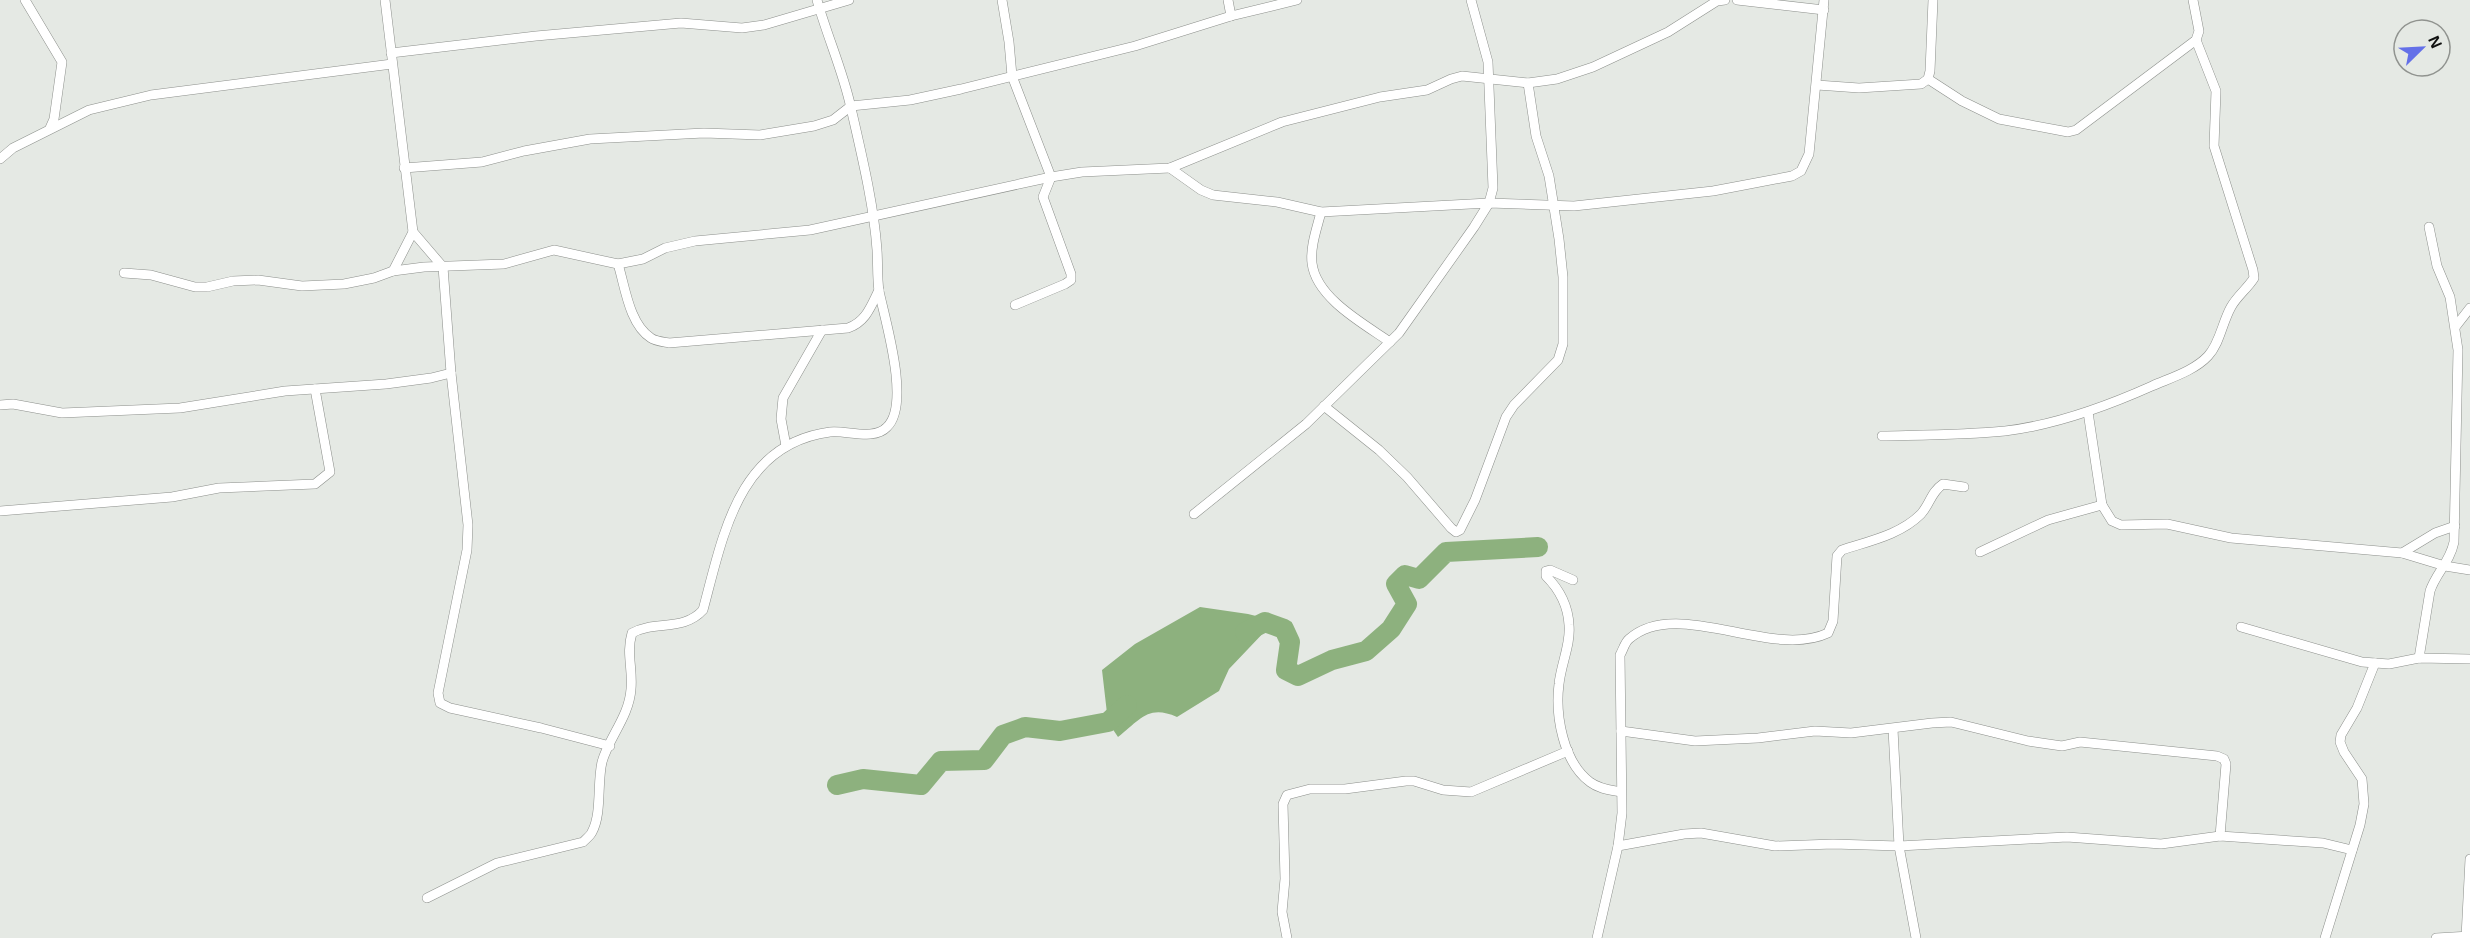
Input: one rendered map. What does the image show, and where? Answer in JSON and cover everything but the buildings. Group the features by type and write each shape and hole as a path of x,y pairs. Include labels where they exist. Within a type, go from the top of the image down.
{"street":[{"path":"25,0 62,62 54,119 50,128"},
{"path":"385,0 413,232 443,267 451,373 468,525 467,550 438,693 440,703 450,708 610,746"},
{"path":"391,53 536,36 681,23 742,28 764,25 818,4 849,0"},
{"path":"1002,0 1012,76 1051,177 1043,197 1071,274 1071,280 1016,305"},
{"path":"1228,0 1231,16"},
{"path":"404,168 482,162 524,151 590,139 704,133 760,135 814,126 833,120 851,106 935,95 1135,46 1231,16 1297,0"},
{"path":"1194,514 1306,424 1399,333 1444,272 1489,203 1493,188 1490,79 1483,40 1471,0"},
{"path":"124,273 151,275 195,287 258,280 302,286 344,284 374,278 393,271 504,264 554,250 618,264 643,259 665,248 694,241 810,230 1051,177 1082,172 1170,168 1282,122 1380,97 1427,90 1462,76 1528,83 1557,79 1593,67 1668,32 1717,1 1725,0"},
{"path":"1170,168 1201,190 1213,195 1277,202 1321,212 1489,203 1574,206 1650,200 1733,188 1792,176 1801,171 1809,154 1824,5 1737,0"},
{"path":"1817,86 1859,88 1921,84 1928,78 1933,0"},
{"path":"1928,78 1962,101 1999,118 2068,132 2076,130 2196,40 2199,31 2193,0"},
{"path":"427,898 497,863 583,842 592,832 596,817 601,770 628,709 631,688 628,646 632,633 643,627 669,627 685,623 695,618 703,610 726,528 742,489 761,466 786,446 811,436 832,431 878,434 887,428 893,418 897,385 895,365 879,290 872,215 851,106 818,4"},
{"path":"1882,436 1965,434 2007,430 2088,412 2172,378 2207,357 2214,349 2231,306 2254,279 2214,147 2216,91 2196,40"},
{"path":"0,159 13,148 89,110 151,95 392,64"},
{"path":"1324,406 1393,463 1451,528 1456,532 1460,530 1475,500 1506,417 1514,405 1558,360 1563,344 1563,277 1549,176 1536,136 1528,83"},
{"path":"1321,212 1312,253 1312,266 1319,282 1343,310 1390,342"},
{"path":"2419,658 2433,580 2451,555 2461,429 2456,327 2450,297 2431,246 2429,227"},
{"path":"393,271 413,232"},
{"path":"618,264 631,310 640,328 651,339 669,343 848,328 859,325 865,318 879,290"},
{"path":"2456,327 2470,308"},
{"path":"786,446 781,419 783,398 822,330"},
{"path":"0,405 14,404 62,413 180,408 252,396 386,384 451,373"},
{"path":"0,511 172,496 219,488 315,484 330,472 315,389"},
{"path":"2088,412 2102,505 2112,521 2121,525 2168,524 2231,538 2402,553 2445,566 2470,570"},
{"path":"1598,938 1618,846 1622,813 1620,655 1628,639 1646,629 1678,623 1795,642 1817,638 1828,633 1833,621 1837,556 1842,550 1895,533 1908,525 1922,513 1935,489 1943,484 1964,487"},
{"path":"1980,552 2048,520 2102,505"},
{"path":"2402,553 2435,533 2455,526"},
{"path":"1573,580 1550,570 1546,571 1546,576 1563,598 1570,633 1558,686 1561,726 1568,751 1590,782 1604,789 1621,792"},
{"path":"2241,627 2362,662 2375,663 2419,658 2470,659"},
{"path":"2325,938 2360,825 2365,789 2362,779 2344,752 2340,742 2341,735 2357,708 2375,663"},
{"path":"1621,731 1695,741 1758,738 1815,731 1851,733 1932,723 1951,723 2062,746 2080,742 2217,756 2224,759 2226,764 2220,836"},
{"path":"1893,729 1899,846 1916,938"},
{"path":"1287,938 1282,912 1285,879 1283,804 1287,795 1311,789 1345,789 1406,781 1414,781 1443,790 1471,792 1568,751"},
{"path":"1618,846 1701,833 1775,846 1844,844 1899,846 2067,837 2161,844 2220,836 2314,842 2352,850"},
{"path":"2436,938 2468,937 2470,859"}],"shaded area":[{"path":"1200,607 1268,619 1268,628 1229,669 1219,691 1177,717 1167,713 1151,713 1118,737 1108,722 1102,670 1135,644"}],"waterway":[{"path":"1245,632 1265,622 1284,629 1290,642 1286,670 1298,676 1332,660 1366,651 1391,629 1407,604 1396,584 1405,575 1419,579 1446,552 1538,547"},
{"path":"837,785 863,779 921,785 941,761 984,760 1003,735 1025,727 1060,731 1108,722 1127,705"}]}
